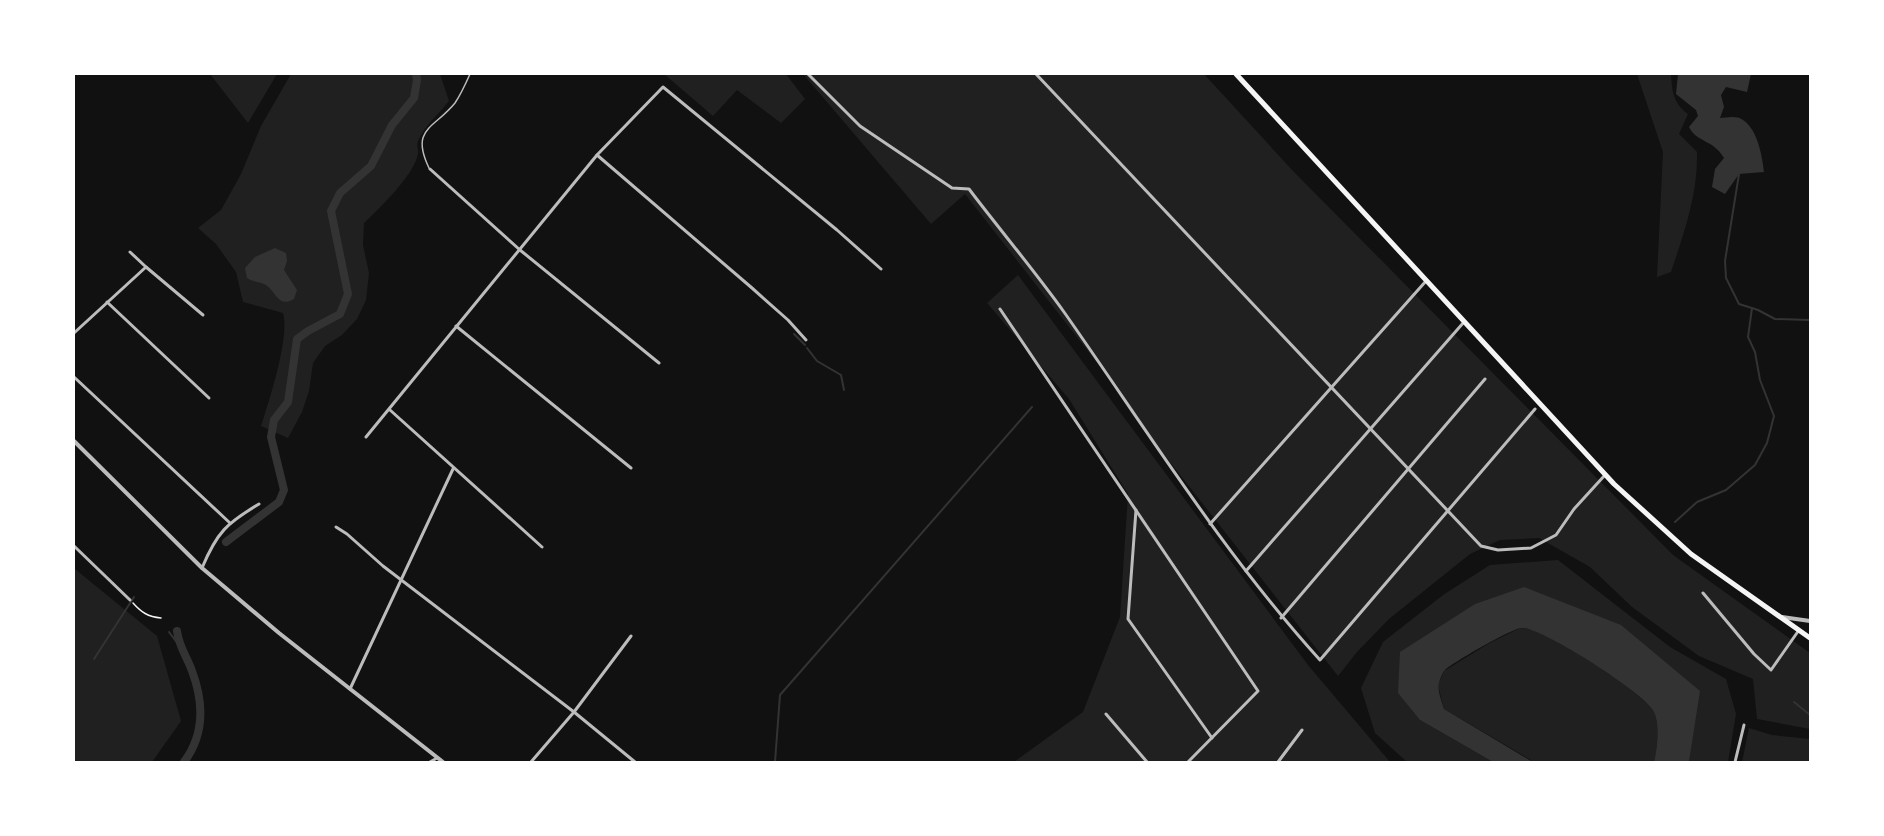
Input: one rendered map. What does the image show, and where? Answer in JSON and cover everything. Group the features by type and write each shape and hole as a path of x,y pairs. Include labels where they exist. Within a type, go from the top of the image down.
{"highway":[{"path":"1236,74 1605,474 1691,554 1810,638"}],"street":[{"path":"808,74 860,126 952,188 969,189 1063,310 1209,524 1281,618 1320,660 1534,409"},
{"path":"1036,74 1481,546 1498,550 1531,548 1556,535 1574,509 1605,474"},
{"path":"366,437 597,155 663,87 881,269"},
{"path":"597,155 752,288 788,320 806,340"},
{"path":"430,169 520,250 659,363"},
{"path":"130,252 203,315"},
{"path":"74,333 146,267"},
{"path":"1209,524 1426,281"},
{"path":"107,302 208,398"},
{"path":"1000,309 1258,691 1188,762"},
{"path":"1246,571 1464,322"},
{"path":"456,326 631,468"},
{"path":"74,377 230,522"},
{"path":"1281,618 1485,379"},
{"path":"390,410 542,547"},
{"path":"74,441 202,568 279,633 443,762"},
{"path":"350,689 453,469"},
{"path":"202,568 212,545 225,526 259,504"},
{"path":"1136,509 1128,619 1212,738"},
{"path":"336,527 635,762"},
{"path":"74,546 131,601"},
{"path":"1703,593 1754,654 1771,669 1799,630"},
{"path":"1779,616 1810,621"},
{"path":"531,762 574,712 631,636"},
{"path":"1106,714 1148,762"},
{"path":"1735,762 1744,725"},
{"path":"1278,762 1302,730"},
{"path":"430,762 437,758"}],"lane":[{"path":"430,169 424,157 422,138 430,126 455,102 470,74"}],"path":[{"path":"131,601 139,610 151,617 160,618"}],"shaded area":[{"path":"210,74 277,74 248,123"},
{"path":"291,74 440,74 449,101 428,125 417,143 418,154 410,172 364,223 363,245 369,273 366,300 357,319 342,335 325,346 313,363 309,391 302,412 288,438 261,426 281,353 284,337 283,313 243,302 236,272 216,244 198,228 221,210 241,174 261,126"},
{"path":"664,74 786,74 805,99 781,123 737,90 713,116"},
{"path":"803,74 1204,74 1293,171 1673,555 1810,653 1810,729 1757,719 1753,679 1699,656 1632,607 1590,567 1539,538 1500,540 1470,554 1389,619 1357,652 1338,676 1144,429 1113,383 965,194 931,224"},
{"path":"1637,74 1671,74 1674,96 1679,106 1688,114 1679,134 1697,152 1693,198 1681,243 1671,272 1657,277 1663,152"},
{"path":"1678,74 1751,74 1747,92 1726,87 1721,95 1724,107 1720,118 1737,118 1748,124 1758,144 1764,172 1739,174 1725,194 1712,187 1715,169 1724,158 1715,147 1696,136 1689,127 1698,116 1696,110 1676,94"},
{"path":"275,248 286,253 287,261 284,270 297,290 294,299 289,301 281,301 266,285 247,278 245,268 255,257"},
{"path":"1018,275 1308,665 1390,762 1014,762 1083,712 1120,617 1128,494 1069,399 987,303"},
{"path":"1558,560 1670,647 1726,679 1736,714 1728,762 1689,762 1699,691 1475,604 1420,720 1493,762 1407,762 1375,733 1361,688 1383,642 1443,595 1490,565"},
{"path":"75,569 157,636 181,721 152,762 74,762"},
{"path":"1524,587 1621,625 1700,691 1689,762 1654,762 1657,721 1652,709 1644,700 1568,648 1532,630 1521,628 1494,640 1450,666 1442,674 1439,689 1444,709 1530,762 1493,762 1420,720 1398,693 1400,652 1475,604"},
{"path":"1520,628 1544,634 1577,653 1615,678 1652,709 1657,721 1654,762 1530,762 1531,760 1444,709 1438,685 1444,671 1488,644"},
{"path":"1749,728 1772,735 1810,739 1810,762 1742,762"}],"waterway":[{"path":"226,542 279,502 284,490 271,437 274,420 288,402 297,339 340,314 348,294 331,211 340,193 371,166 392,125 414,98 416,74"},
{"path":"1739,174 1725,261 1726,278 1739,304 1775,319 1810,320"},
{"path":"1675,522 1697,502 1726,490 1755,465 1767,443 1774,416 1760,380 1755,352 1748,337 1752,308"},
{"path":"794,334 805,345"},
{"path":"807,348 817,361 841,375 844,390"},
{"path":"775,762 780,695 1032,407"},
{"path":"94,659 134,597"},
{"path":"177,631 179,642 196,683 200,706 196,740 184,762"},
{"path":"169,632 178,644"},
{"path":"1794,702 1810,715"}]}
